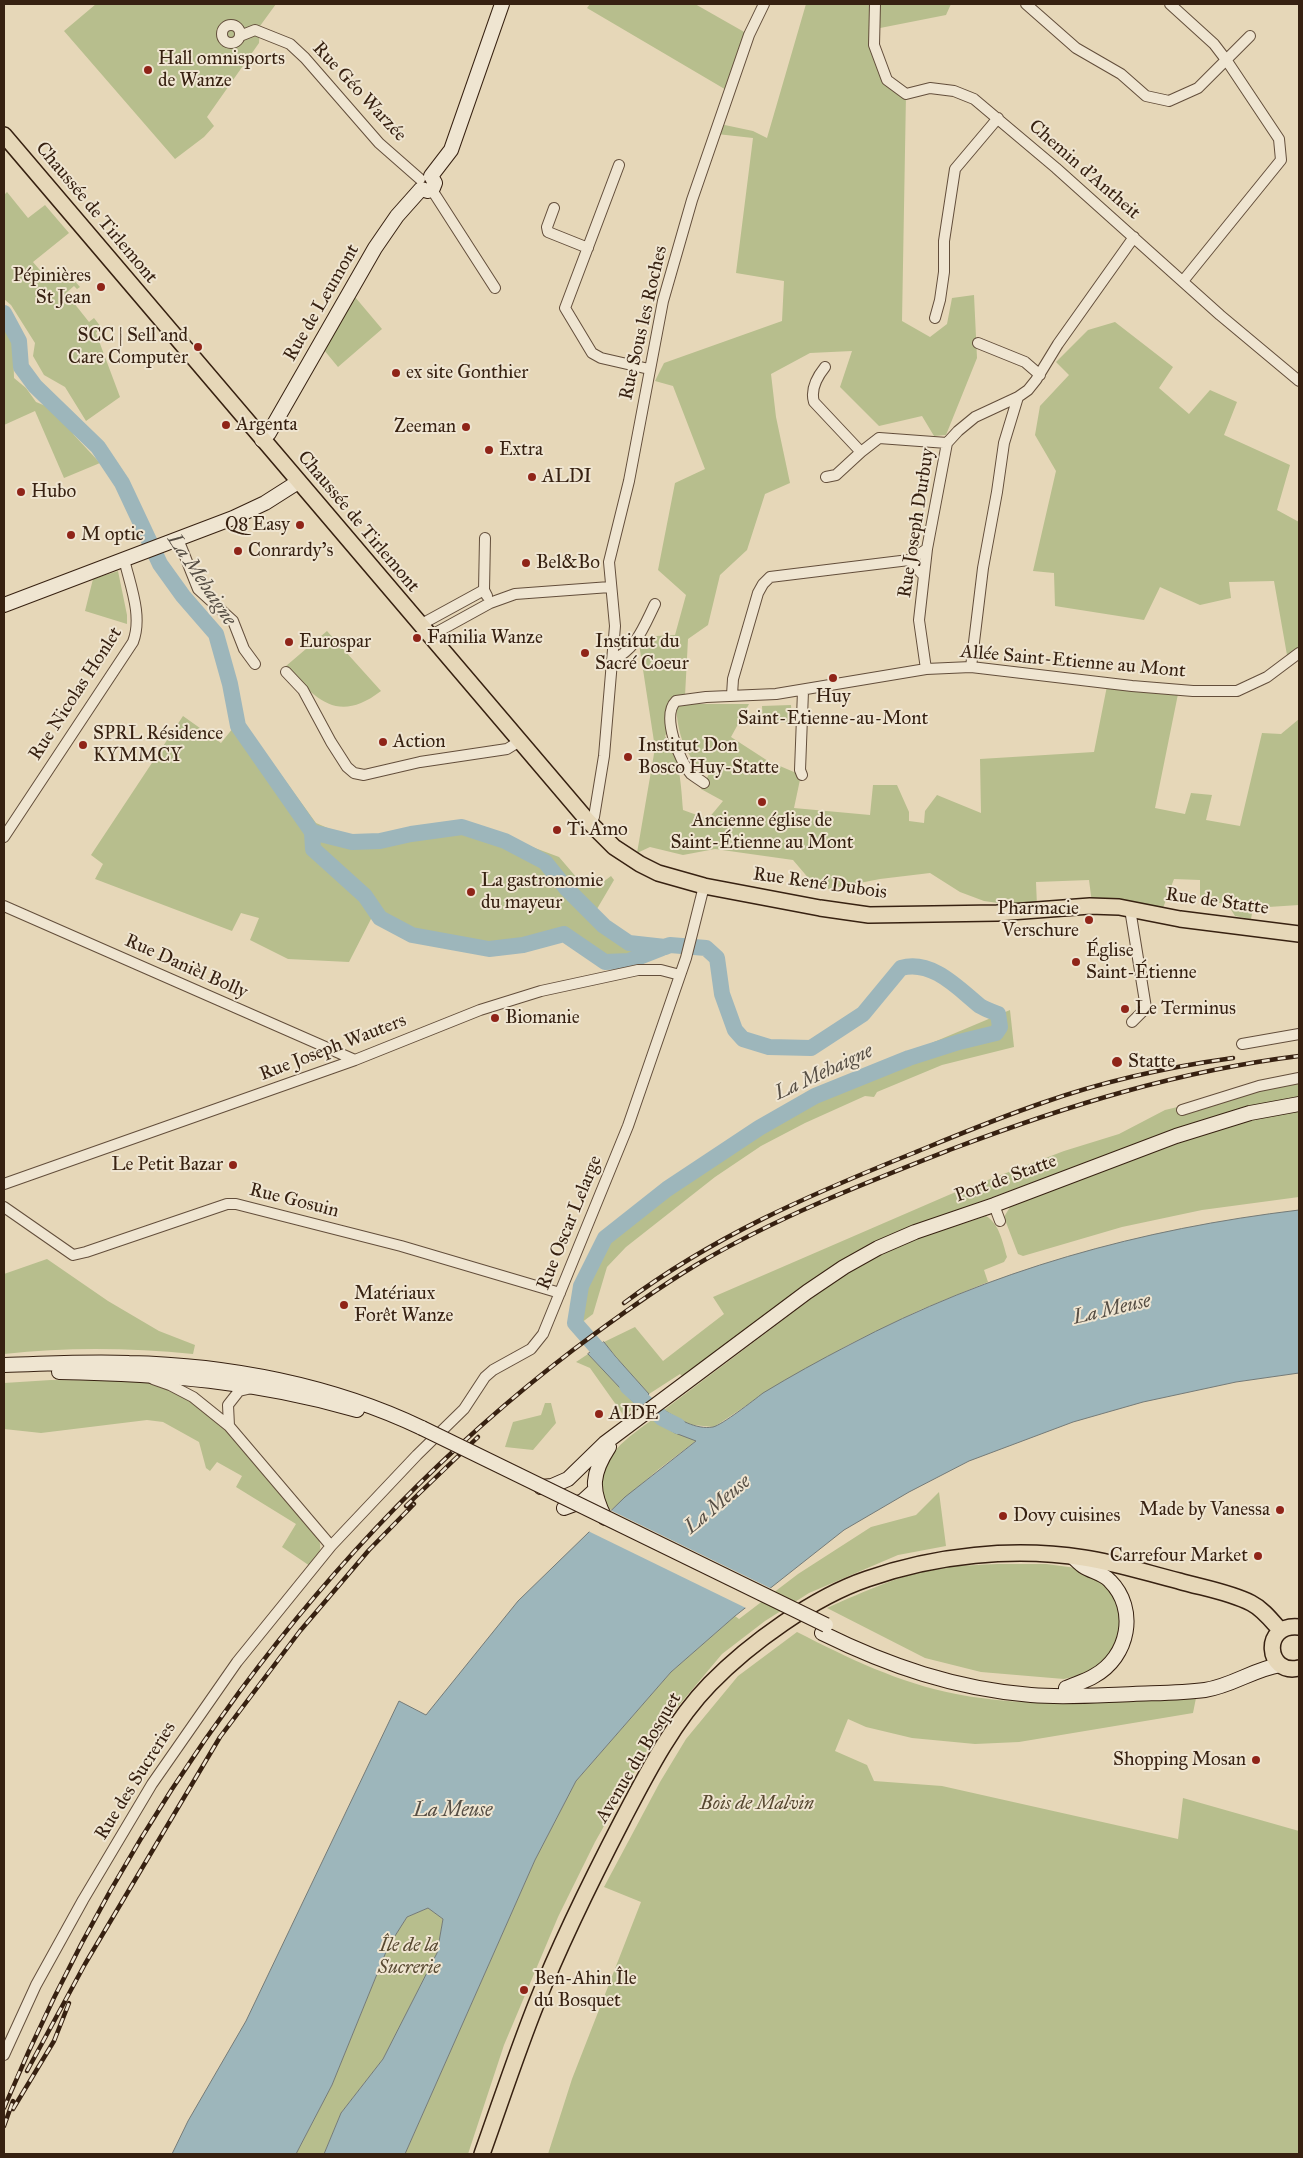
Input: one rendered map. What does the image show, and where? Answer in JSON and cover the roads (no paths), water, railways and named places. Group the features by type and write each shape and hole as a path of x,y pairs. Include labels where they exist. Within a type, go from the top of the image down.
{"main road":[{"name":"Rue de Leumont","path":"262,440 269,433 375,248 397,216 426,183 451,150 502,4"},
{"name":"Chaussée de Tirlemont","path":"4,135 547,773"},
{"path":"4,605 233,518 264,503 298,482"},
{"name":"Rue René Dubois","path":"547,773 588,821 614,847 631,859 658,872 704,886 820,908 869,915 997,912 1090,906 1130,909"},
{"name":"Rue de Statte","path":"1130,909 1180,919 1299,934"},
{"name":"Port de Statte","path":"541,1486 552,1486 568,1479 605,1442 616,1436 806,1292 844,1267 878,1248 915,1232 994,1205 1192,1131 1250,1114 1299,1104"},
{"path":"4,1365 129,1362 234,1373 309,1386 338,1394 394,1415 420,1432 824,1629 881,1651 947,1673 982,1680 1066,1688 1192,1684 1224,1678 1262,1659 1280,1630 1289,1626 1299,1627"},
{"path":"4,1374 60,1372 188,1377 307,1396 364,1412 420,1432 541,1486 571,1506 605,1518 824,1629 868,1656 920,1674 987,1689 1032,1695 1104,1695 1205,1690 1224,1686 1263,1668 1280,1665 1288,1668 1299,1668"},
{"path":"605,1518 594,1491 594,1482 598,1463 616,1436"},
{"path":"571,1506 589,1497 594,1491"},
{"name":"Avenue du Bosquet","path":"482,2154 536,2002 581,1899 638,1790 678,1724 709,1685 748,1650 803,1611 823,1598 867,1579 916,1566 953,1558 1027,1554 1072,1556 1114,1562 1220,1592 1253,1604 1268,1616 1280,1630"},
{"path":"1066,1688 1095,1676 1114,1659 1126,1638 1127,1623 1122,1599 1111,1582 1105,1576 1083,1566 1072,1556"},
{"path":"1272,1645 1272,1653 1280,1665"}],"street":[{"name":"Rue Sous les Roches","path":"588,821 594,817 604,756 615,626 609,562 629,482 663,301 692,200 750,35 764,4"},
{"name":"Chemin d'Antheit","path":"875,4 874,45 887,80 906,94 930,88 954,91 974,99 1134,237 1220,315 1299,381"},
{"path":"1026,4 1076,48 1122,74 1146,96 1169,101 1198,88 1250,36"},
{"path":"1170,4 1214,44 1227,61 1279,139 1281,160 1183,281"},
{"name":"Rue Géo Warzée","path":"240,36 255,30 290,44 305,58 374,139 426,183"},
{"path":"935,318 944,272 944,241 955,169 998,118"},
{"path":"619,165 565,308 592,354 601,358 649,369"},
{"path":"426,183 495,288"},
{"path":"554,208 547,227 548,232 588,248"},
{"name":"Rue Joseph Durbuy","path":"926,669 919,620 927,549 947,444 975,416 1018,397 1028,390 1040,375 1058,344 1134,237"},
{"path":"978,343 1025,362 1040,375"},
{"path":"826,367 817,377 813,393 814,402 861,452"},
{"path":"972,666 983,568 1004,443 1018,397"},
{"path":"826,477 836,476 874,440 879,438 947,444"},
{"path":"485,538 484,590 490,602"},
{"path":"178,539 198,589 233,621 244,649 255,664"},
{"path":"732,696 733,679 758,594 763,584 770,577 909,560 927,549"},
{"name":"Rue Nicolas Honlet","path":"4,837 133,642 138,630 137,614 124,559"},
{"path":"909,560 924,576"},
{"path":"425,630 490,602 516,594 536,591 610,587"},
{"path":"425,630 484,590"},
{"path":"612,660 622,656 631,648 655,604"},
{"name":"Allée Saint-Etienne au Mont","path":"704,783 692,775 682,760 675,742 671,708 678,700 803,691 831,684 926,669 972,666 1132,686 1193,691 1236,691 1267,677 1299,653"},
{"path":"286,672 302,690 331,742 347,767 354,773 364,775 420,762 508,749 520,741"},
{"path":"802,775 800,770 803,691"},
{"name":"Rue Oscar Lelarge","path":"417,1454 464,1408 485,1377 493,1370 531,1349 543,1334 628,1126 687,955 704,886"},
{"name":"Rue Danièl Bolly","path":"4,906 355,1060"},
{"path":"1130,909 1146,1008 1132,1022"},
{"name":"Rue Joseph Wauters","path":"4,1184 355,1060 480,1010 541,991 638,970 661,970 680,975"},
{"path":"1242,1044 1299,1034"},
{"path":"1182,1110 1259,1086 1299,1078"},
{"name":"Rue Gosuin","path":"4,1207 74,1255 227,1204 236,1204 401,1246 560,1293"},
{"path":"994,1205 1000,1220"},
{"path":"135,1374 170,1385 193,1397 229,1426 331,1546"},
{"path":"229,1426 228,1405 234,1396 243,1390 259,1387"},
{"name":"Rue des Sucreries","path":"4,2055 36,1985 83,1900 152,1784 237,1662 331,1546 417,1454"}],"water":[{"name":"La Meuse","path":"1299,1210 1299,1373 1236,1382 1143,1402 1073,1422 969,1461 909,1492 844,1530 735,1616 671,1672 576,1781 535,1860 405,2154 324,2154 341,2113 383,2059 437,1953 443,1919 428,1908 407,1917 388,1947 332,2085 296,2154 172,2154 188,2121 246,2021 399,1701 426,1715 518,1601 625,1497 696,1441 675,1433 653,1419 664,1410 694,1425 707,1428 713,1427 738,1412 763,1393 849,1345 903,1318 1012,1274 1124,1241 1240,1218"},
{"path":"604,1342 649,1394 637,1406 588,1354"}],"waterway":[{"name":"La Mehaigne","path":"4,313 19,341 21,367 35,386 98,447 122,483 160,564 183,596 216,634 230,684 238,726 312,832 352,842 380,841 411,834 462,827 505,841 545,862 566,888 604,926 629,943 665,947 670,945 706,948 717,958 722,994 735,1030 743,1039 769,1047 811,1048 863,1014 901,968 912,966 923,968 944,977 980,1006 998,1014 1000,1027 996,1033 959,1042 909,1058 815,1096 759,1128 667,1189 605,1238 581,1286 575,1323 611,1364"},
{"name":"La Mehaigne","path":"312,832 313,849 365,896 380,918 412,935 489,949 523,945 564,934 605,962 629,961 662,948"},
{"name":"La Mehaigne","path":"627,1386 662,1418 678,1426"}],"railway":[{"path":"4,2108 53,1999 109,1893 171,1791 239,1692 314,1598 394,1509 481,1426 573,1350 664,1285 696,1265 758,1231 887,1175 1037,1118 1123,1092 1210,1071 1299,1056"},
{"path":"624,1303 692,1257 762,1219 835,1186 960,1134 1065,1095 1113,1081 1160,1070 1233,1058"},
{"path":"406,1506 478,1437"},
{"path":"27,2071 85,1964 220,1737 300,1631 369,1550 414,1504"},
{"path":"13,2109 54,2041 69,2003"},
{"path":"4,2126 13,2101"}],"place":[{"name":"Hall omnisports de Wanze","path":"148,70"},
{"name":"Pépinières St Jean","path":"101,287"},
{"name":"SCC | Sell and Care Computer","path":"198,347"},
{"name":"ex site Gonthier","path":"396,373"},
{"name":"Argenta","path":"226,425"},
{"name":"Zeeman","path":"466,427"},
{"name":"Extra","path":"489,450"},
{"name":"ALDI","path":"532,477"},
{"name":"Hubo","path":"21,492"},
{"name":"Q8 Easy","path":"300,525"},
{"name":"M optic","path":"71,535"},
{"name":"Conrardy's","path":"238,551"},
{"name":"Bel&Bo","path":"526,563"},
{"name":"Familia Wanze","path":"417,638"},
{"name":"Eurospar","path":"289,642"},
{"name":"Institut du Sacré Coeur","path":"585,653"},
{"name":"Huy Saint-Etienne-au-Mont","path":"833,678"},
{"name":"Action","path":"383,742"},
{"name":"SPRL Résidence KYMMCY","path":"83,745"},
{"name":"Institut Don Bosco Huy-Statte","path":"628,757"},
{"name":"Ancienne église de Saint-Étienne au Mont","path":"762,802"},
{"name":"Ti Amo","path":"557,830"},
{"name":"La gastronomie du mayeur","path":"471,892"},
{"name":"Pharmacie Verschure","path":"1089,920"},
{"name":"Église Saint-Étienne","path":"1076,962"},
{"name":"Le Terminus","path":"1125,1009"},
{"name":"Biomanie","path":"495,1018"},
{"name":"Statte","path":"1117,1062"},
{"name":"Le Petit Bazar","path":"233,1165"},
{"name":"Matériaux Forêt Wanze","path":"344,1305"},
{"name":"AIDE","path":"599,1414"},
{"name":"Made by Vanessa","path":"1280,1510"},
{"name":"Dovy cuisines","path":"1003,1516"},
{"name":"Carrefour Market","path":"1258,1556"},
{"name":"Shopping Mosan","path":"1256,1760"},
{"name":"Ben-Ahin Île du Bosquet","path":"524,1990"}],"park label":[{"name":"Bois de Malvin","path":"757,1804"},
{"name":"Île de la Sucrerie","path":"409,1957"}]}
